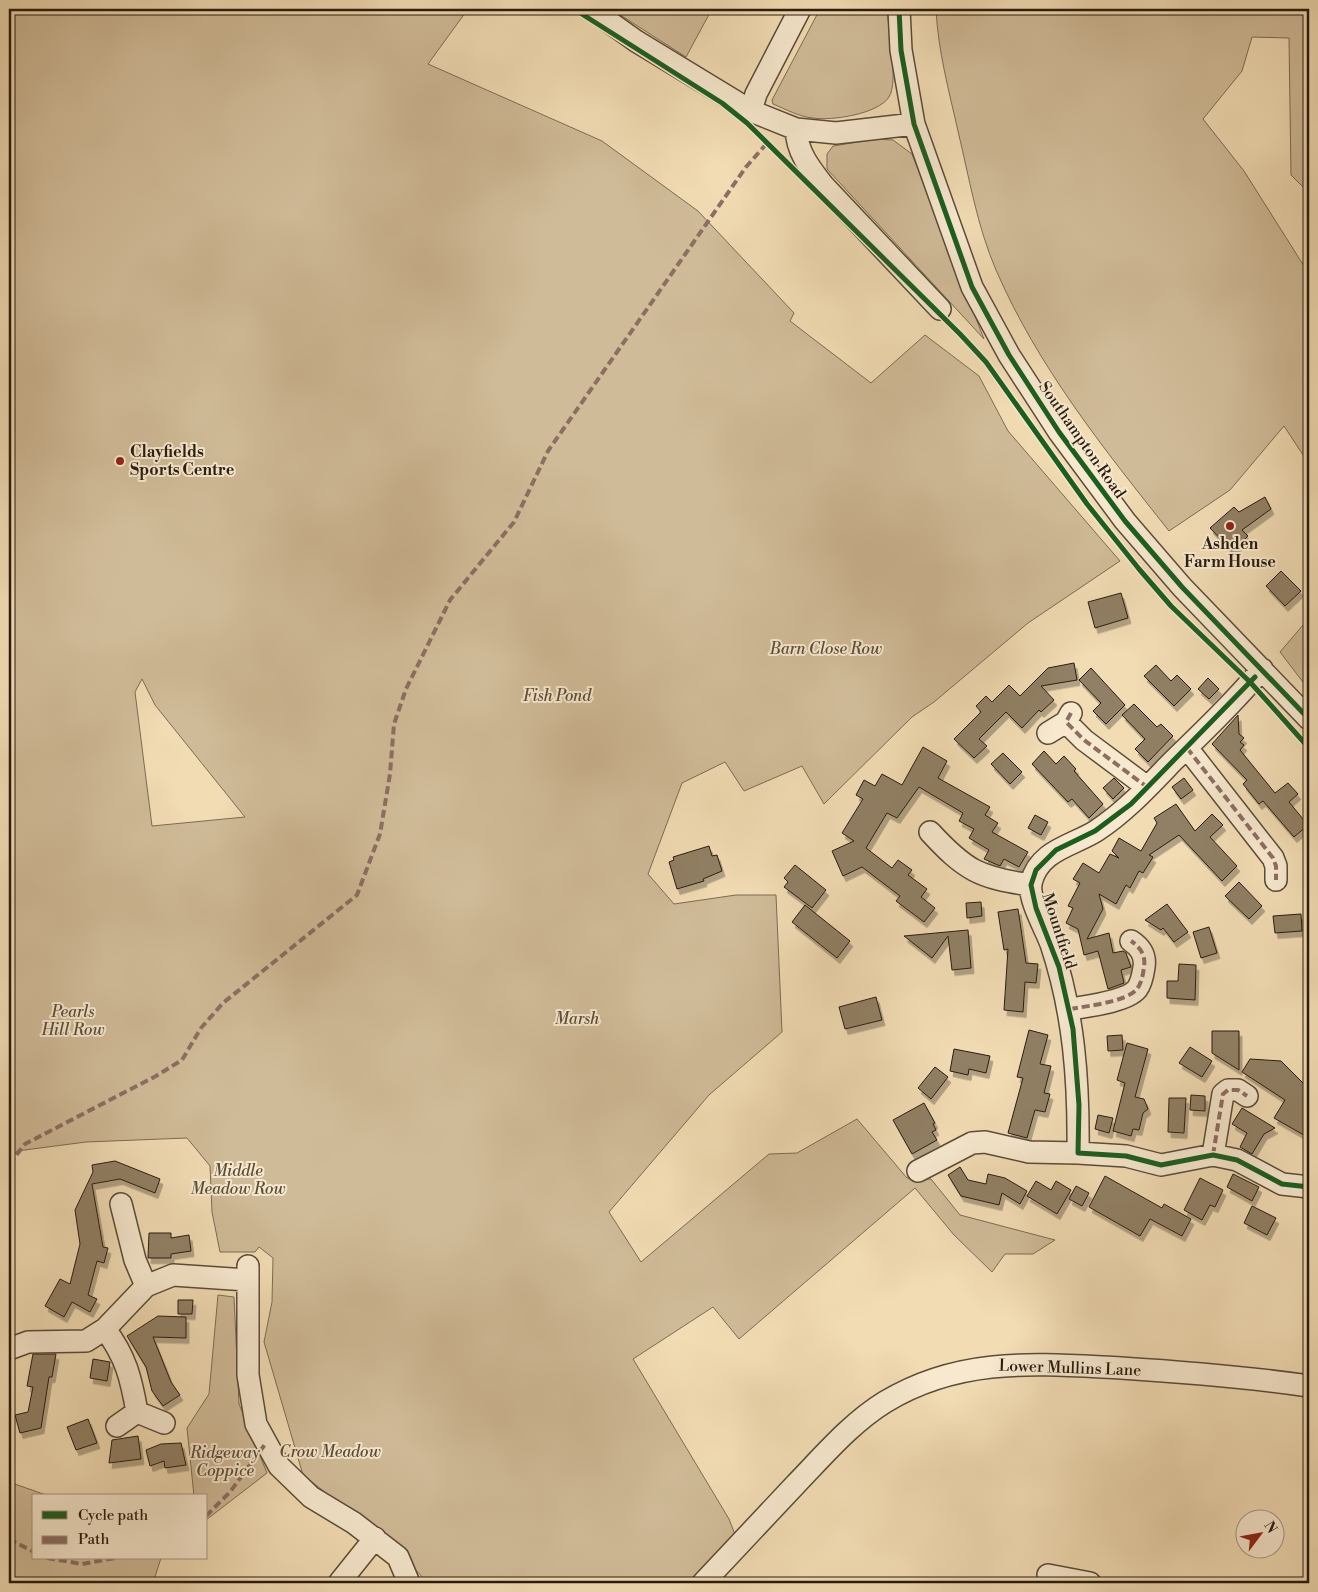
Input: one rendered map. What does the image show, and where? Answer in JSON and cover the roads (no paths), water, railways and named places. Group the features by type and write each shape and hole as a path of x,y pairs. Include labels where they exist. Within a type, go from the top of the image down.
{"street":[{"path":"591,9 636,41 750,111 796,129 836,133 914,124"},
{"path":"750,111 756,94 800,9"},
{"name":"Southampton Road","path":"899,9 901,50 914,124 972,287 1029,386 1059,432 1124,521 1182,587 1309,719"},
{"path":"796,129 796,141 806,163 817,178 940,309"},
{"name":"Mountfield","path":"1078,1153 1077,1065 1070,1009 1059,967 1036,908 1031,885 1036,870 1056,850 1083,839 1115,818 1187,748 1262,669"},
{"path":"1048,733 1069,718 1084,740 1147,787"},
{"path":"1187,748 1272,858 1276,866 1276,880"},
{"name":"Mountfield","path":"930,832 951,855 974,872 998,881 1031,885"},
{"path":"1070,1009 1116,999 1130,994 1137,988 1143,978 1145,962 1139,946 1131,940"},
{"path":"1213,1155 1223,1094 1228,1090 1238,1090 1247,1096"},
{"path":"918,1171 972,1143 985,1142 1029,1152 1126,1156 1162,1165 1213,1155 1237,1160 1282,1184 1309,1187"},
{"path":"121,1204 135,1260 146,1286"},
{"path":"9,1349 28,1342 86,1341 105,1329 146,1286 172,1275 247,1273 248,1375 256,1424 279,1466 311,1497 375,1538 398,1557 409,1583"},
{"path":"105,1329 118,1347 130,1372 136,1412"},
{"name":"Lower Mullins Lane","path":"703,1583 852,1426 891,1399 922,1384 945,1376 969,1369 1026,1364 1186,1372 1309,1386"},
{"path":"136,1412 164,1423"},
{"path":"117,1426 136,1412"},
{"path":"339,1583 375,1538"},
{"path":"1048,1575 1084,1583"}],"place":[{"name":"Clayfields Sports Centre","path":"120,461"},
{"name":"Ashden Farm House","path":"1230,526"}],"park label":[{"name":"Barn Close Row","path":"826,649"},
{"name":"Fish Pond","path":"557,696"},
{"name":"Marsh","path":"577,1019"},
{"name":"Pearls Hill Row","path":"73,1021"},
{"name":"Middle Meadow Row","path":"238,1180"},
{"name":"Crow Meadow","path":"330,1452"},
{"name":"Ridgeway Coppice","path":"225,1462"}]}
